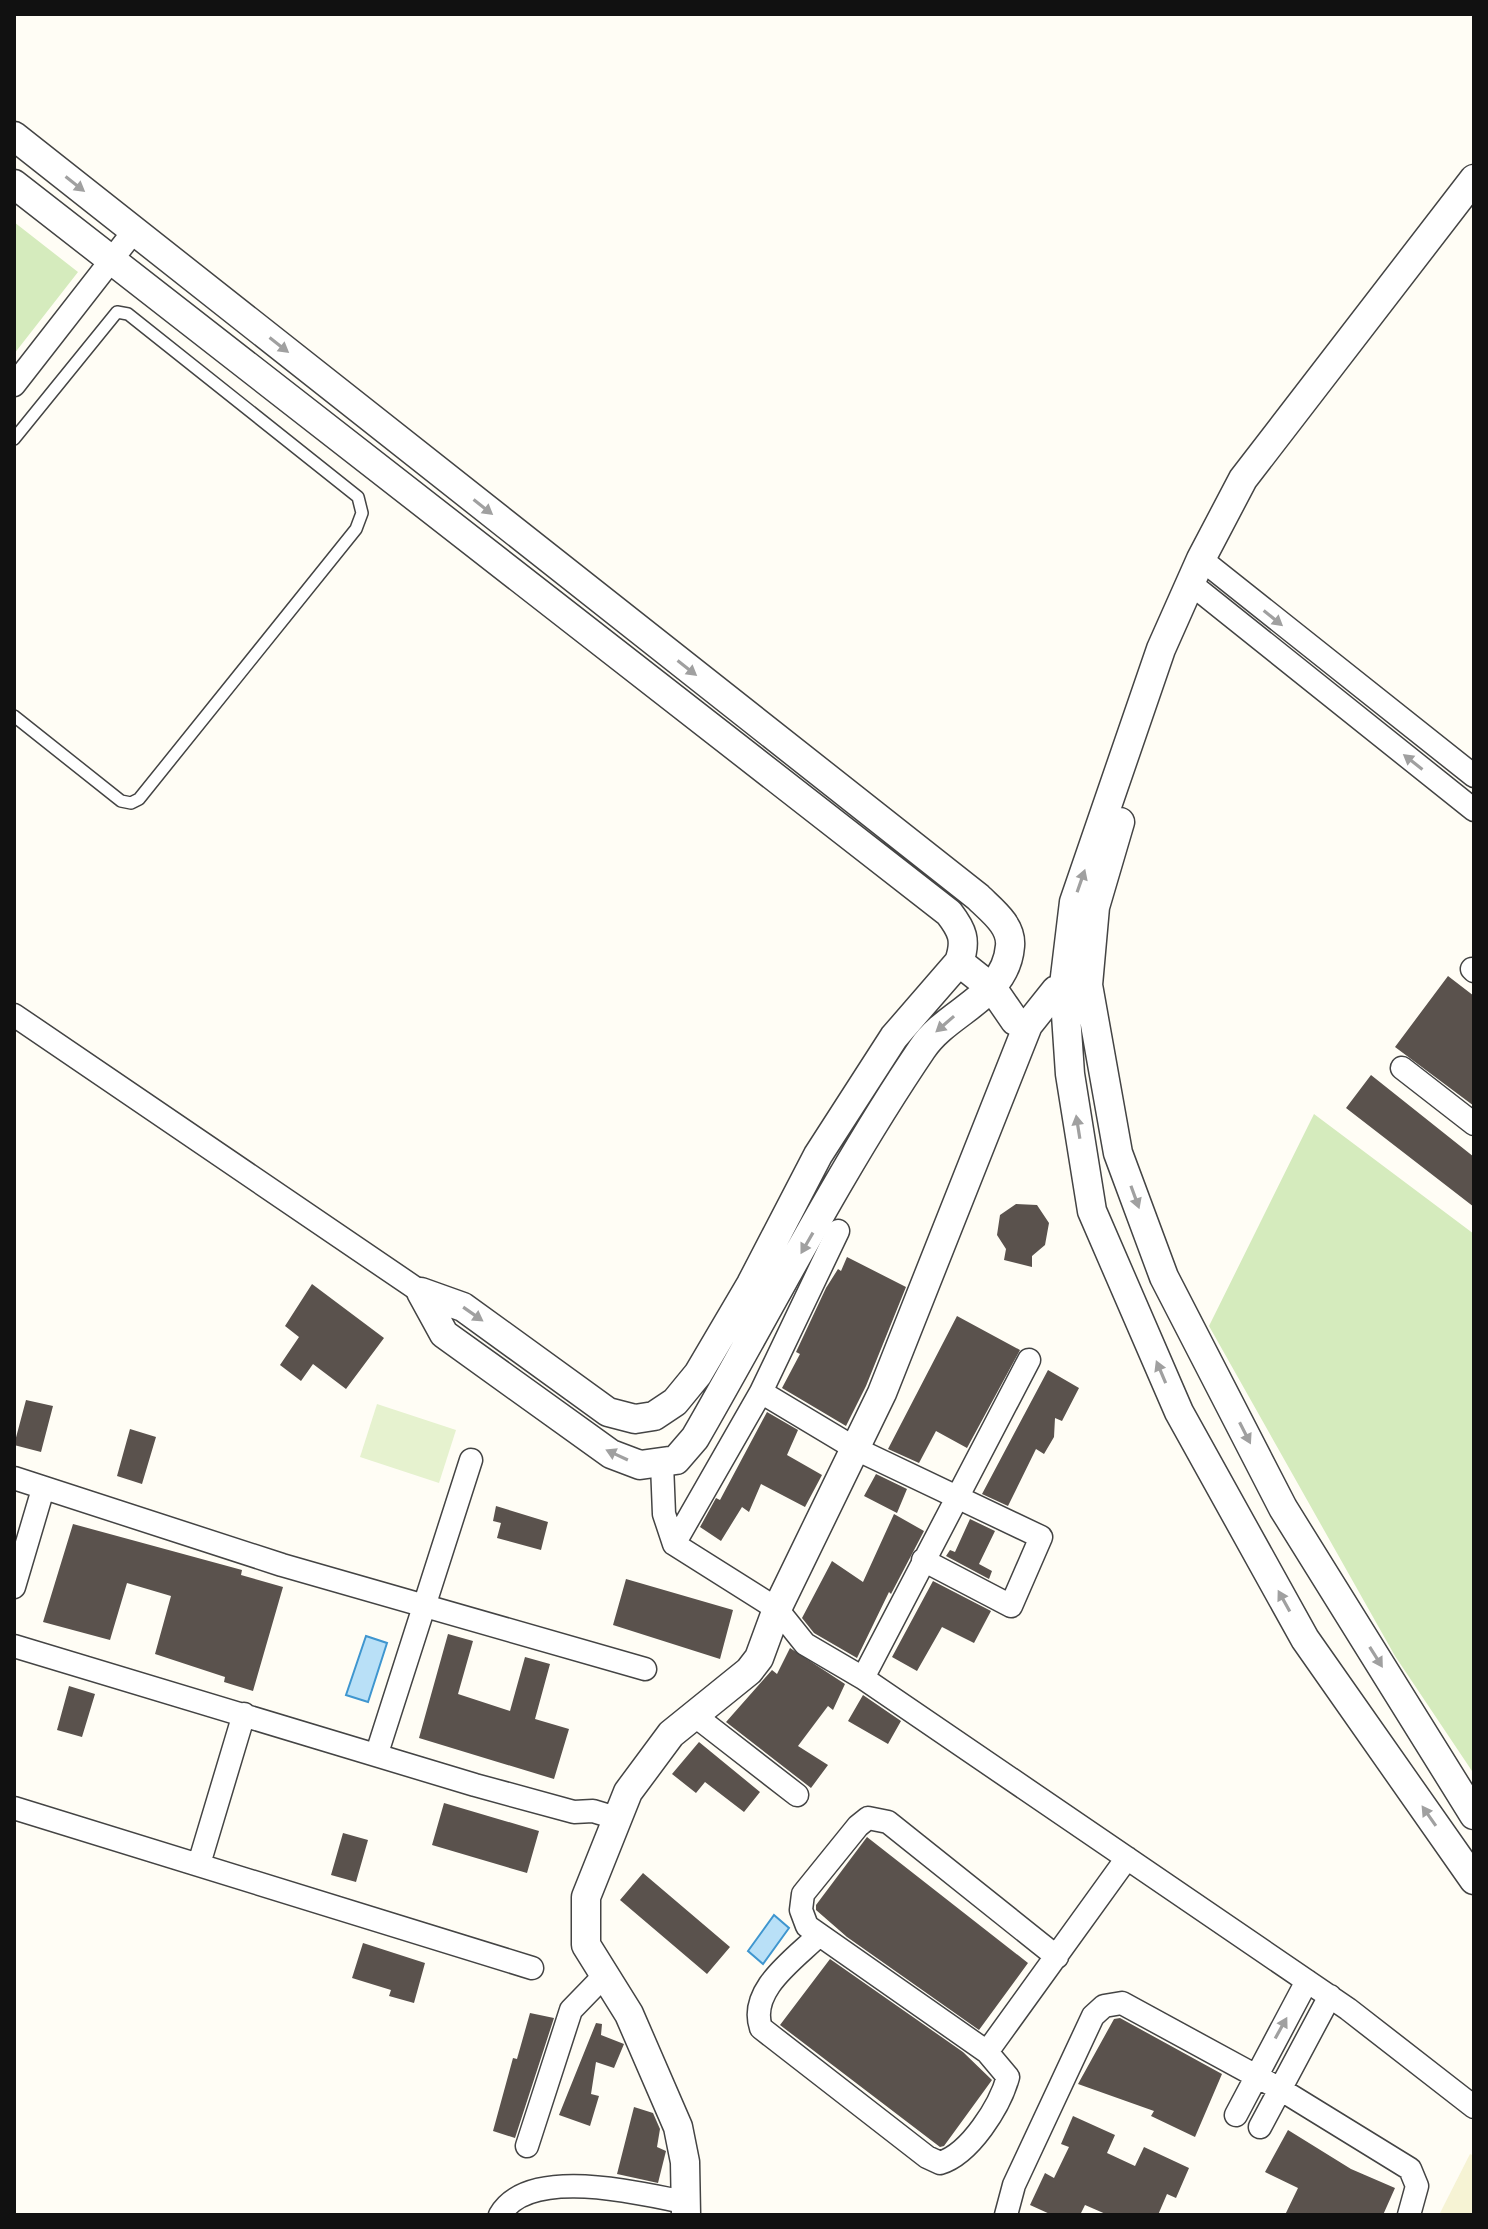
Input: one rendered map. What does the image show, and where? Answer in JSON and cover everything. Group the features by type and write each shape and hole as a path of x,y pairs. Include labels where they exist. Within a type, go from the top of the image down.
{"street":[{"path":"14,136 978,897 1001,919 1008,933 1010,946 993,989 928,1039 891,1095 695,1438 676,1460 640,1465 611,1454 444,1334 421,1292"},
{"path":"1474,179 1243,479 1201,576 1158,700 1095,907 1076,985 1070,1074 1092,1211 1179,1412 1305,1639 1474,1880"},
{"path":"14,184 949,913 963,932 964,948 959,962 894,1037 818,1155 751,1284 698,1374 675,1402 654,1416 635,1419 608,1412 463,1307 421,1292 14,1015"},
{"path":"1201,576 1256,487 1383,318 1474,206"},
{"path":"14,385 134,231"},
{"path":"1201,576 1474,776"},
{"path":"1201,576 1474,810"},
{"path":"959,962 993,989 1015,1021 1028,1025"},
{"path":"500,2215 503,2209 537,2192 581,2184 686,2208 685,2162 678,2127 629,2014 603,1977 586,1945 586,1897 628,1792 671,1734 749,1671 759,1658 777,1609 882,1393 1028,1025 1056,990 1076,985"},
{"path":"1076,985 1118,1153 1164,1277 1283,1508 1474,1815"},
{"path":"1402,1068 1474,1124"},
{"path":"674,1544 761,1392 838,1231"},
{"path":"863,1678 1029,1360"},
{"path":"761,1392 856,1449 1041,1537 1011,1606 923,1560"},
{"path":"377,1753 471,1460"},
{"path":"662,1464 664,1514 674,1544 777,1609 805,1644 863,1678 1330,1996 1474,2107"},
{"path":"14,1478 282,1565 425,1603 645,1669"},
{"path":"14,1587 43,1489"},
{"path":"14,1646 574,1812 593,1811 613,1824"},
{"path":"199,1864 244,1714"},
{"path":"694,1715 797,1795"},
{"path":"14,1808 532,1968"},
{"path":"819,1935 765,1990 757,2015 761,2028 927,2157 940,2163 953,2159 1000,2104 1008,2077 987,2052 807,1926 801,1910 803,1894 868,1818 888,1822 1057,1957"},
{"path":"987,2052 1127,1858"},
{"path":"527,2146 571,2010 603,1977"},
{"path":"1236,2115 1307,1981"},
{"path":"1260,2127 1330,1996"},
{"path":"1006,2215 1014,2185 1093,2016 1104,2006 1122,2003 1280,2089 1410,2169 1417,2186 1409,2215"}],"lane":[{"path":"14,439 117,312 128,314 358,497 362,513 356,529 139,799 131,803 121,801 14,716"}],"shaded area":[{"path":"1470,2154 1474,2156 1474,2215 1439,2215"}],"green space":[{"path":"14,222 78,272 14,354"},
{"path":"1314,1114 1474,1234 1474,1774 1395,1656 1209,1326"},
{"path":"377,1404 456,1430 439,1483 360,1457"}],"water":[{"path":"366,1636 387,1643 368,1702 346,1695"},
{"path":"774,1915 789,1928 763,1964 748,1951"}],"building":[{"path":"1448,976 1474,996 1474,1106 1395,1047"},
{"path":"1371,1075 1474,1157 1474,1207 1346,1108"},
{"path":"1016,1204 1037,1205 1049,1223 1045,1245 1032,1256 1032,1267 1004,1260 1006,1249 997,1235 1000,1215"},
{"path":"847,1257 906,1287 866,1386 846,1426 782,1388 800,1354 796,1352 826,1288 838,1269 841,1271"},
{"path":"312,1284 384,1338 346,1389 313,1364 301,1381 280,1365 299,1337 285,1326"},
{"path":"957,1316 1020,1350 967,1448 936,1431 919,1463 888,1449"},
{"path":"1048,1370 1079,1388 1062,1421 1055,1418 1054,1437 1044,1454 1036,1449 1008,1506 982,1494"},
{"path":"26,1400 53,1406 41,1452 14,1445"},
{"path":"767,1412 798,1430 787,1455 822,1475 805,1507 761,1484 749,1512 742,1507 721,1541 700,1527 716,1498 720,1500"},
{"path":"130,1429 156,1437 142,1484 117,1476"},
{"path":"876,1474 907,1489 897,1513 864,1496"},
{"path":"496,1506 548,1522 541,1550 497,1538 501,1523 493,1521"},
{"path":"894,1514 924,1531 891,1594 889,1592 857,1658 814,1633 802,1618 832,1561 863,1582"},
{"path":"970,1519 995,1531 979,1564 992,1571 989,1579 946,1556 950,1550 955,1552"},
{"path":"73,1524 242,1570 241,1575 283,1587 253,1691 224,1682 225,1677 155,1654 171,1596 127,1583 110,1640 43,1622"},
{"path":"626,1579 733,1610 720,1659 613,1625"},
{"path":"933,1581 991,1611 974,1643 942,1627 917,1671 892,1657"},
{"path":"448,1634 473,1641 458,1694 510,1711 525,1657 550,1664 535,1719 569,1729 554,1779 419,1738"},
{"path":"790,1648 845,1684 833,1710 828,1706 798,1746 828,1765 811,1788 726,1722 772,1670 777,1674"},
{"path":"69,1686 95,1694 82,1737 57,1730"},
{"path":"863,1695 901,1721 888,1744 848,1721"},
{"path":"699,1742 760,1792 744,1812 705,1782 696,1793 672,1774"},
{"path":"444,1803 539,1831 527,1873 432,1845"},
{"path":"343,1833 368,1840 356,1882 331,1875"},
{"path":"867,1837 1028,1963 979,2030 847,1937 816,1910 816,1905"},
{"path":"643,1873 730,1947 707,1974 620,1900"},
{"path":"363,1943 425,1963 414,2003 389,1996 391,1990 352,1978"},
{"path":"830,1959 963,2052 992,2080 944,2146 940,2147 780,2025"},
{"path":"530,2013 554,2018 515,2138 493,2131 513,2058 517,2059"},
{"path":"1120,2018 1222,2074 1195,2137 1151,2116 1154,2111 1078,2084 1114,2019"},
{"path":"596,2023 602,2024 601,2035 624,2044 614,2068 596,2062 591,2094 599,2096 590,2126 559,2115"},
{"path":"634,2107 653,2113 660,2129 657,2147 666,2151 658,2183 617,2174"},
{"path":"1073,2116 1115,2135 1107,2153 1135,2166 1144,2147 1189,2168 1176,2198 1167,2194 1158,2215 1108,2215 1085,2205 1080,2215 1052,2215 1030,2205 1045,2173 1054,2178 1069,2147 1061,2144"},
{"path":"1288,2130 1351,2169 1395,2188 1383,2215 1285,2215 1298,2188 1265,2172"}]}
